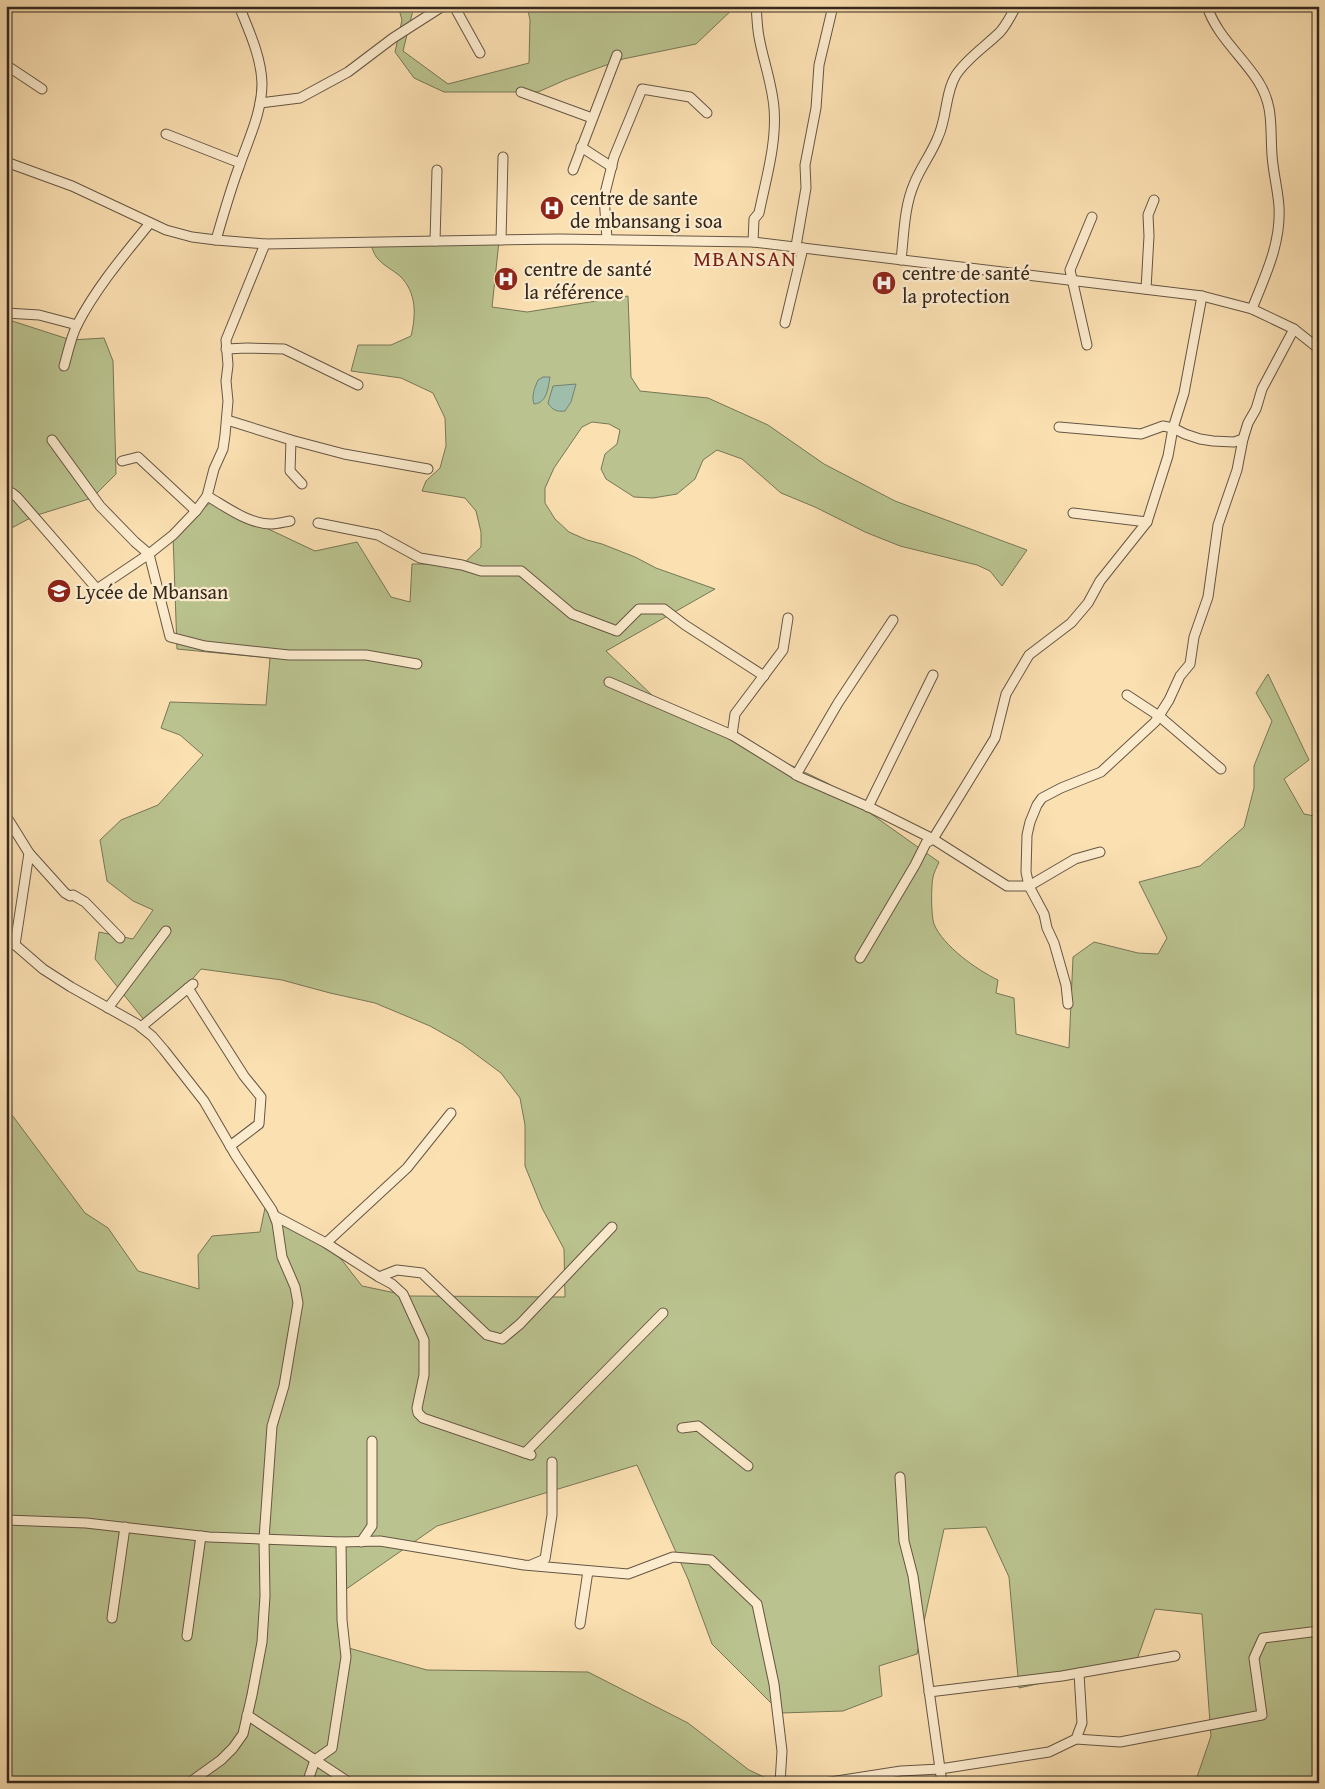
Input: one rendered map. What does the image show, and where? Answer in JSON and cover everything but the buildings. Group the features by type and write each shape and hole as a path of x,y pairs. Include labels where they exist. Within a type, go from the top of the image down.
{"street":[{"path":"216,240 240,163 254,126 260,103 262,83 260,63 239,6"},
{"path":"260,103 300,98 308,94 348,72 393,38 442,6"},
{"path":"454,6 480,53"},
{"path":"753,242 754,219 759,213 774,131 774,108 770,83 758,36 756,6"},
{"path":"785,323 800,247 806,188 805,165 816,108 819,65 833,6"},
{"path":"901,260 912,187 938,137 952,82 976,54 1000,32 1009,21 1016,6"},
{"path":"1207,6 1211,19 1258,82 1269,104 1272,122 1272,154 1279,208 1278,233 1272,259 1252,309"},
{"path":"572,170 617,55"},
{"path":"6,65 42,89"},
{"path":"607,239 604,197 614,157 642,89 690,97 707,113"},
{"path":"521,92 592,118"},
{"path":"166,134 240,163"},
{"path":"581,147 612,167"},
{"path":"501,240 503,157"},
{"path":"6,162 72,186 150,223 192,237 266,244 607,239 753,242 1202,296 1252,309 1294,329 1319,349"},
{"path":"435,241 437,170"},
{"path":"1146,289 1148,215 1154,200"},
{"path":"1087,345 1070,270 1092,217"},
{"path":"64,366 78,325 115,266 150,223"},
{"path":"6,492 12,493 17,498 97,589 149,554 185,524 206,496 214,469 224,449 228,401 226,340 266,244"},
{"path":"860,958 926,843 932,839 994,738 1006,694 1029,655 1071,623 1088,603 1100,581 1146,522 1168,456 1184,393 1202,296"},
{"path":"6,313 38,315 78,325"},
{"path":"1068,1004 1066,985 1054,943 1047,928 1044,914 1029,886 1026,872 1027,835 1037,805 1042,798 1061,788 1101,772 1155,722 1170,700 1180,676 1190,664 1194,637 1208,597 1218,525 1237,470 1243,439 1262,389 1294,329"},
{"path":"226,349 284,349 358,385"},
{"path":"227,420 344,454 428,469"},
{"path":"1059,427 1141,434 1163,426 1213,441 1234,442 1243,439"},
{"path":"52,440 100,506 149,554 170,636 205,646 289,654 366,655 417,664"},
{"path":"291,440 290,471 302,484"},
{"path":"122,461 138,457 196,511"},
{"path":"206,496 242,516 261,523 270,524 290,521"},
{"path":"1073,513 1146,522"},
{"path":"318,523 378,534 420,558 462,564 481,571 520,571 572,614 617,631 639,609 664,609 685,625 764,676"},
{"path":"732,735 735,714 783,650 788,618"},
{"path":"796,775 838,702 893,620"},
{"path":"868,807 932,675"},
{"path":"609,682 732,735 796,775 868,807 932,839 1007,886 1029,886 1075,858 1100,852"},
{"path":"1127,695 1159,716 1221,769"},
{"path":"6,816 28,853 65,893 85,902 120,938"},
{"path":"16,945 28,853"},
{"path":"108,1008 166,931"},
{"path":"6,937 43,969 71,988 141,1027 164,1050 204,1101 230,1146 275,1216 282,1257 295,1287 298,1303 284,1386 272,1426 264,1539 265,1596 262,1642 243,1734 221,1760 189,1783"},
{"path":"141,1027 190,986 244,1076 261,1097 260,1124 230,1146"},
{"path":"326,1243 407,1168 451,1113"},
{"path":"275,1216 326,1243 392,1284 403,1294 424,1340 424,1375 417,1408 418,1414 423,1418 528,1454 663,1313"},
{"path":"378,1277 397,1270 422,1273 487,1335 502,1339 520,1324 612,1227"},
{"path":"682,1428 698,1426 748,1466"},
{"path":"361,1542 372,1526 372,1441"},
{"path":"530,1566 545,1559 552,1515 552,1462"},
{"path":"900,1477 904,1541 913,1576 942,1783"},
{"path":"6,1520 86,1523 201,1536 341,1542 380,1541 530,1566 628,1574 672,1557 711,1560 757,1604 775,1694 782,1751 780,1783"},
{"path":"112,1618 125,1528"},
{"path":"187,1636 201,1536"},
{"path":"307,1783 315,1760 332,1748 346,1657 342,1620 341,1542"},
{"path":"580,1624 588,1571"},
{"path":"824,1783 901,1771 940,1769 1049,1752 1076,1739 1120,1742 1262,1715 1254,1658 1262,1638 1319,1631"},
{"path":"929,1692 1079,1673 1175,1656"},
{"path":"1076,1739 1082,1723 1079,1673"},
{"path":"247,1715 350,1783"}],"green space":[{"path":"398,6 414,6 403,51 448,84 529,63 530,20 527,6 736,6 696,44 623,59 538,92 444,92 414,78 395,52 402,20"},
{"path":"369,241 499,241 492,307 527,312 628,296 631,377 640,391 708,398 768,425 824,464 895,501 1027,550 1002,586 990,571 977,565 900,546 781,493 742,459 717,450 703,460 695,479 677,494 653,498 634,497 606,479 601,469 605,454 617,444 620,430 609,424 592,422 582,427 554,468 545,488 545,503 555,519 569,532 635,557 656,568 715,589 606,651 657,700 829,784 939,862 932,881 934,924 945,941 961,956 998,980 996,993 1014,998 1016,1034 1069,1048 1073,957 1094,942 1138,953 1158,954 1167,938 1139,882 1200,866 1244,827 1254,788 1254,766 1272,721 1256,693 1268,674 1309,760 1284,779 1304,814 1319,817 1319,1783 1195,1783 1211,1736 1202,1614 1155,1609 1136,1662 1019,1688 1009,1577 986,1527 944,1529 917,1654 879,1666 882,1696 843,1711 781,1713 712,1644 688,1579 637,1465 437,1526 342,1592 345,1647 427,1670 588,1672 688,1723 749,1770 777,1783 6,1783 6,1107 85,1213 108,1228 138,1271 199,1289 198,1255 212,1236 260,1232 265,1208 304,1228 341,1259 362,1286 410,1296 565,1297 564,1249 542,1208 525,1166 525,1125 520,1098 501,1073 462,1044 430,1026 375,1003 282,980 201,969 173,1002 145,1021 95,959 99,932 133,939 153,910 133,901 107,881 100,840 121,820 158,805 203,755 180,735 161,728 170,702 266,705 270,658 177,649 173,535 211,502 315,551 357,542 391,597 410,602 412,564 463,564 481,547 481,532 476,511 465,498 422,491 426,481 440,468 446,446 445,418 433,393 401,378 351,371 358,345 391,345 411,336 414,320 414,304 410,290 400,276 383,264 377,257"},
{"path":"6,319 71,340 104,338 113,361 116,474 92,498 34,516 6,531"}],"shaded area":[{"path":"543,377 550,377 546,394 542,401 534,404 533,398 538,380"},
{"path":"576,384 571,402 565,411 557,411 551,407 548,403 553,386"}],"place":[{"name":"centre de sante de mbansang i soa","path":"552,208"},
{"name":"centre de santé la référence","path":"506,279"},
{"name":"centre de santé la protection","path":"884,283"},
{"name":"Lycée de Mbansan","path":"59,591"}],"district":[{"name":"MBANSAN","path":"745,258"}]}
